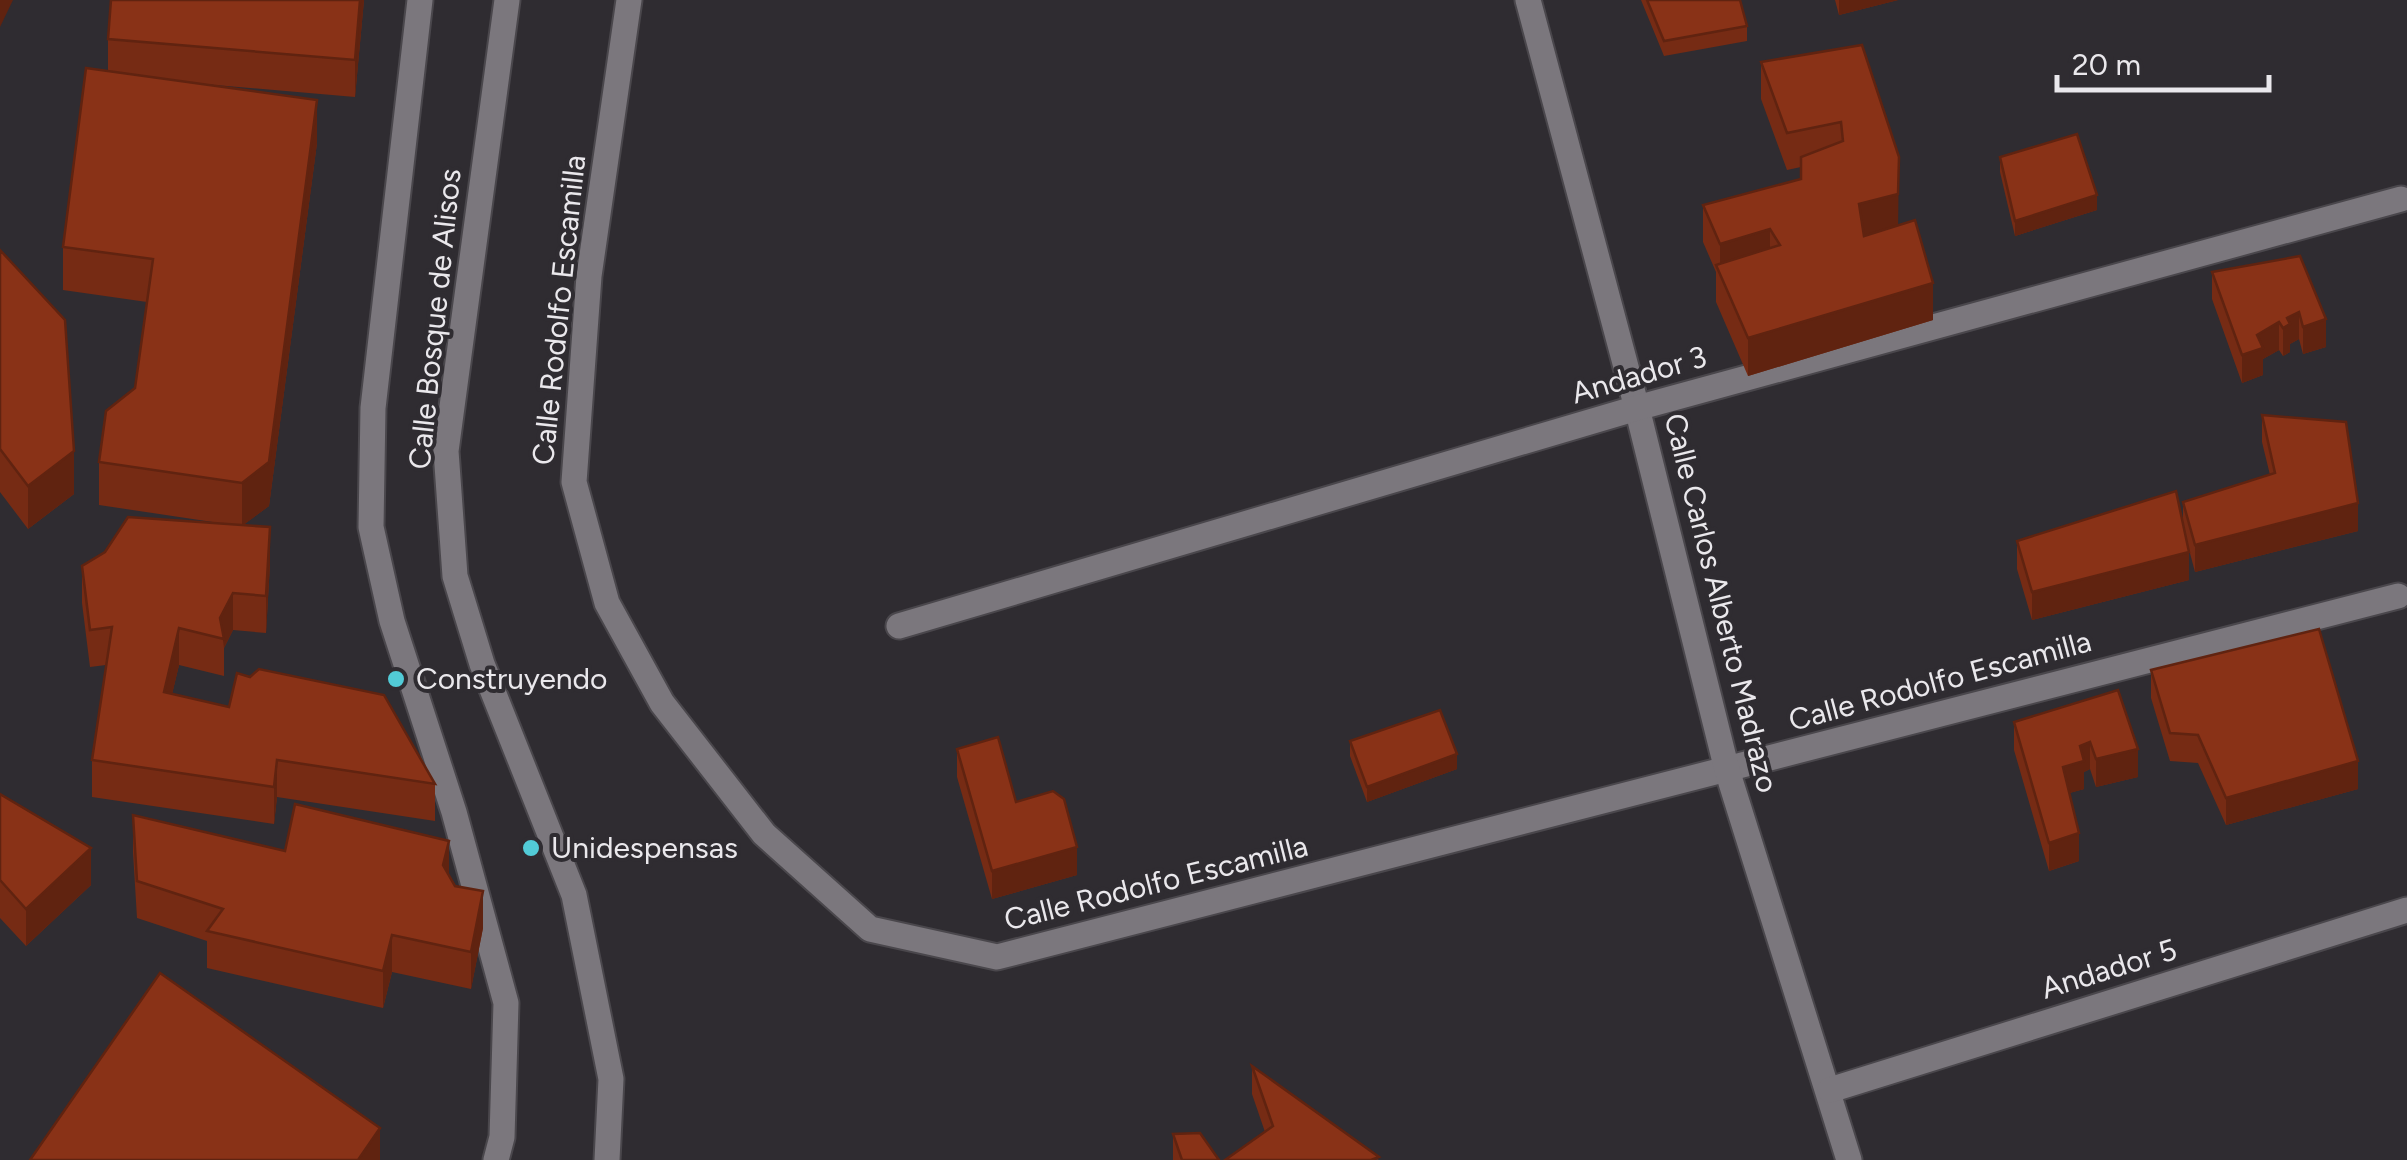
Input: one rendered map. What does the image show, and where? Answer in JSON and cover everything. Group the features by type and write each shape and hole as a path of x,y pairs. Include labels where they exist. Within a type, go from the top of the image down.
{"street":[{"name":"Calle Bosque de Alisos","path":"420,0 374,408 371,526 392,621 454,812 506,1003 502,1137 496,1160"},
{"name":"Calle Bosque de Alisos","path":"506,0 446,451 455,576 482,664 574,895 611,1079 607,1160"},
{"name":"Calle Rodolfo Escamilla","path":"629,0 589,276 574,482 607,603 662,703 764,834 870,929 996,957 2398,596"},
{"name":"Calle Carlos Alberto Madrazo","path":"1528,0 1637,408 1727,770 1850,1160"},
{"name":"Andador 3","path":"900,626 1637,408 2401,199"},
{"name":"Andador 5","path":"1830,1090 2407,910"}],"building":[{"path":"111,0 360,0 355,60 108,39"},
{"path":"1647,0 1740,0 1747,26 1664,41"},
{"path":"1862,45 1899,157 1898,194 1859,204 1864,236 1915,220 1933,283 1748,338 1716,265 1780,245 1770,229 1720,244 1703,205 1801,179 1801,157 1843,141 1841,122 1787,133 1761,62"},
{"path":"86,68 317,100 269,462 242,483 99,462 106,411 135,388 153,259 63,247"},
{"path":"2077,134 2097,195 2015,221 2000,157"},
{"path":"0,250 65,320 74,451 28,486 0,449"},
{"path":"2300,256 2326,319 2303,327 2299,312 2287,318 2290,324 2283,328 2279,322 2257,335 2263,348 2242,355 2212,272"},
{"path":"2262,415 2346,422 2358,503 2195,545 2183,502 2275,473"},
{"path":"2176,491 2189,552 2032,592 2017,541"},
{"path":"128,517 270,527 266,596 233,593 220,618 224,639 179,628 164,692 229,707 237,673 250,677 259,669 384,695 435,784 277,760 274,787 92,760 112,627 90,630 82,566 105,552"},
{"path":"2319,629 2358,761 2226,798 2198,735 2170,733 2151,670"},
{"path":"2118,690 2138,749 2096,759 2090,742 2080,746 2084,761 2063,767 2079,833 2049,843 2014,722"},
{"path":"1440,710 1457,754 1367,787 1350,741"},
{"path":"998,737 1016,802 1053,791 1064,799 1077,847 992,871 957,749"},
{"path":"0,794 91,848 26,909 0,880"},
{"path":"295,804 449,841 443,865 455,886 483,891 471,952 392,935 383,971 207,931 223,909 137,881 133,815 285,851"},
{"path":"160,973 380,1128 358,1160 30,1160"},
{"path":"1252,1066 1379,1157 1225,1160 1273,1126"},
{"path":"1200,1133 1219,1160 1182,1160 1173,1134"}],"place":[{"name":"Construyendo","path":"396,679"},
{"name":"Unidespensas","path":"531,848"}]}
